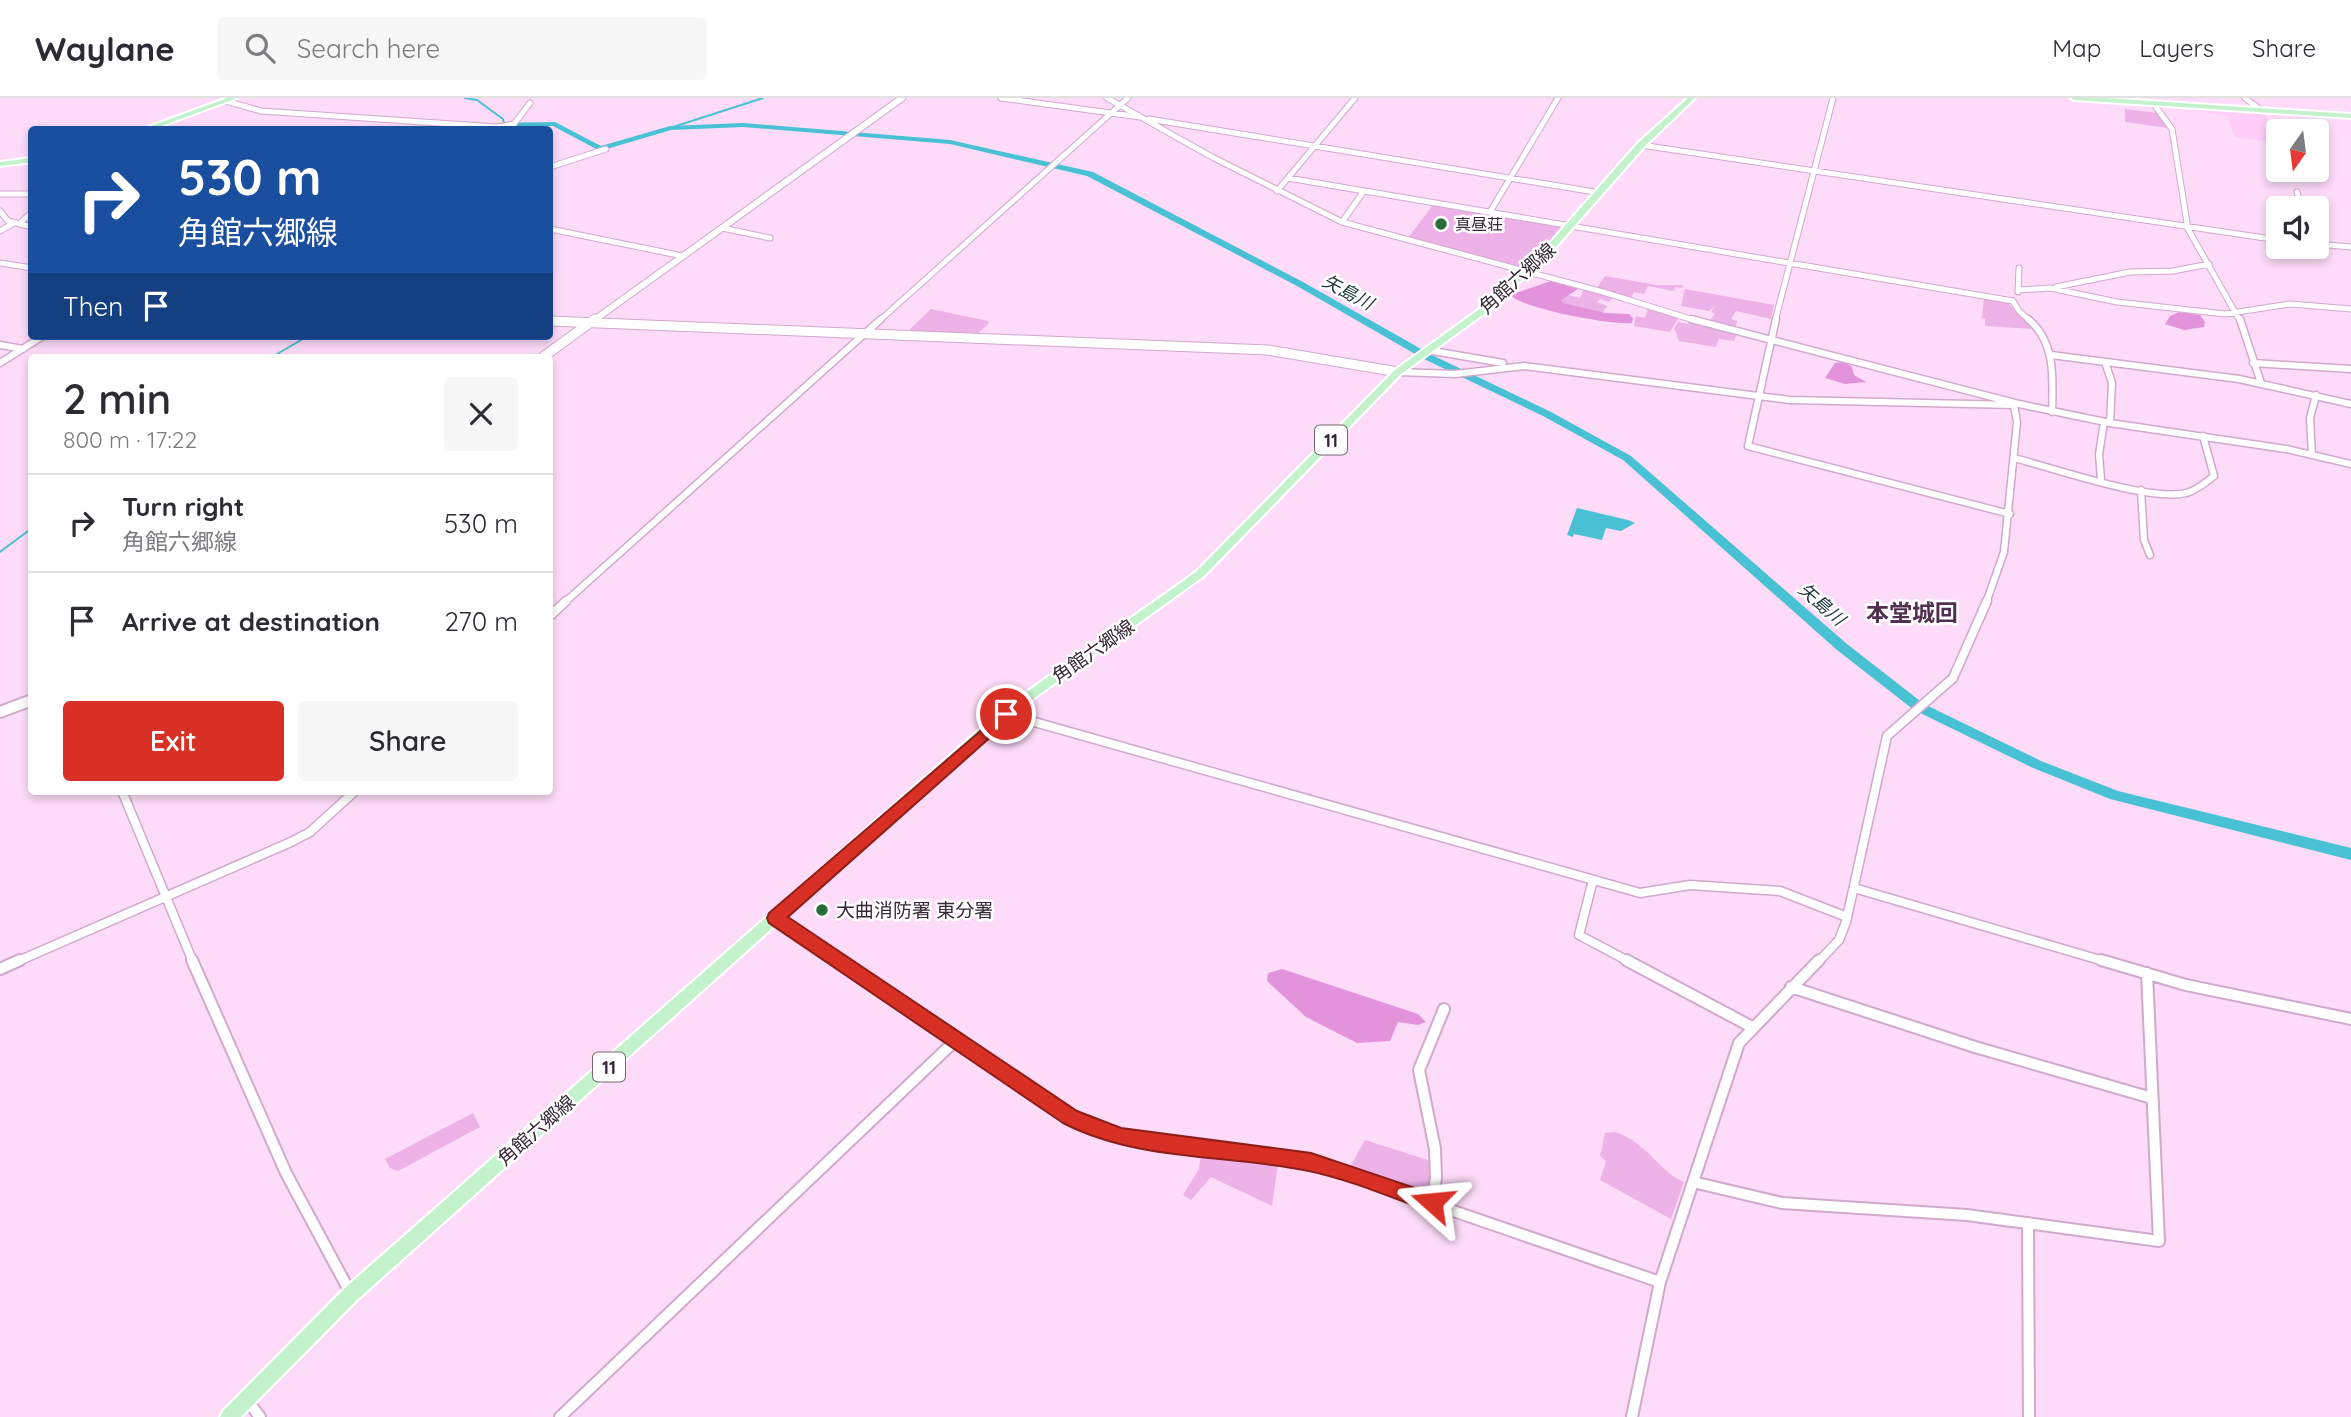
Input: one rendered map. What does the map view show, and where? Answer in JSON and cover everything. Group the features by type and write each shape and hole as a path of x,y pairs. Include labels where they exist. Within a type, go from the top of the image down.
{"main road":[{"name":"角館六郷線","path":"229,1417 351,1293 1006,714 1200,574 1398,372 1481,312 1527,271 1572,226 1642,145 1692,98"},
{"path":"2074,98 2351,116"},
{"path":"154,126 231,99"},
{"path":"0,164 28,160"}],"street":[{"path":"547,354 902,98"},
{"path":"1001,98 1142,117 1601,193"},
{"path":"1107,98 1277,191 1342,222 2015,404 2107,423 2203,436 2351,464"},
{"path":"553,614 1128,98"},
{"path":"1277,191 1355,98"},
{"path":"1490,212 1558,98"},
{"path":"1833,98 1756,396 1749,448 2010,514"},
{"path":"2245,98 2261,110"},
{"path":"231,99 261,111 479,126"},
{"path":"502,126 515,123 530,103"},
{"path":"2154,103 2172,129 2188,229 2238,314 2261,383"},
{"path":"1642,145 2188,229 2266,239"},
{"path":"553,166 606,149"},
{"path":"1288,178 2012,301"},
{"path":"1342,222 1364,191"},
{"path":"2297,192 2298,196"},
{"path":"0,194 28,194"},
{"path":"0,203 10,195"},
{"path":"0,211 16,224 28,226"},
{"path":"0,231 28,215"},
{"path":"722,228 770,237"},
{"path":"553,230 683,256"},
{"path":"2329,245 2351,247"},
{"path":"0,263 28,267"},
{"path":"2019,290 2050,288 2130,272 2173,271 2209,264"},
{"path":"2012,301 2019,290 2019,268"},
{"path":"2050,288 2171,310 2238,314 2290,304 2351,309"},
{"path":"2012,301 2015,308 2038,329 2051,355 2052,411"},
{"path":"553,321 1268,350 1398,372 1455,374 1509,366"},
{"path":"0,363 37,340"},
{"path":"0,345 23,349"},
{"path":"1424,352 1509,366 1547,368 1790,400 2015,404"},
{"path":"2051,355 2261,383 2351,404"},
{"path":"2101,479 2112,383 2105,362"},
{"path":"2253,363 2351,369"},
{"path":"2312,455 2310,418 2316,395"},
{"path":"1632,1417 1660,1282 1739,1043 1839,940 1854,888 1887,736 1952,678 1995,582 2004,552 2010,514 2017,422 2015,404"},
{"path":"2014,458 2141,490 2189,494 2214,476 2203,436"},
{"path":"2141,490 2144,540 2150,555"},
{"path":"0,712 28,702"},
{"path":"1006,714 1640,893 1690,885 1780,891 1847,917"},
{"path":"124,795 271,1138 324,1248 351,1293"},
{"path":"0,969 301,837 350,795"},
{"path":"1594,880 1579,935 1752,1027"},
{"path":"1854,888 2229,996 2351,1019"},
{"path":"775,918 1070,1117 1093,1129 1121,1137 1311,1162 1660,1282"},
{"path":"1693,1182 1782,1203 1967,1215 2159,1241 2147,973"},
{"path":"1791,987 1937,1035 2152,1098"},
{"path":"1432,1202 1436,1178 1435,1149 1419,1070 1444,1009"},
{"path":"560,1417 957,1039"},
{"path":"2028,1223 2029,1417"},
{"path":"247,1399 261,1417"}],"shaded area":[{"path":"2184,106 2263,111 2267,119 2266,141 2235,137 2227,116 2191,110"},
{"path":"2125,109 2158,113 2168,128 2125,122"},
{"path":"1433,205 1562,226 1565,230 1527,269 1408,238"},
{"path":"1605,276 1657,285 1682,285 1683,288 1675,287 1674,291 1648,286 1644,294 1634,292 1631,298 1597,288"},
{"path":"1551,281 1578,289 1561,300 1563,303 1605,313 1629,314 1633,318 1632,323 1568,315 1532,306 1510,295"},
{"path":"1584,289 1613,297 1609,302 1600,299 1597,302 1607,306 1601,315 1553,303 1559,293 1580,298"},
{"path":"1685,289 1774,305 1771,319 1736,311 1731,319 1737,321 1736,326 1708,323 1715,314 1711,312 1715,306 1709,311 1681,306"},
{"path":"1984,298 2007,302 2033,329 1985,326 1985,319 1982,318"},
{"path":"1648,308 1679,317 1670,332 1634,326 1636,316 1645,318"},
{"path":"931,309 989,323 975,336 906,333"},
{"path":"2179,312 2200,315 2205,322 2204,327 2184,330 2165,324 2170,316"},
{"path":"1691,320 1737,333 1734,341 1719,339 1716,347 1679,341 1674,328 1678,322 1688,324"},
{"path":"1845,362 1852,367 1854,375 1866,382 1845,384 1825,378 1835,363"},
{"path":"1282,969 1418,1014 1426,1022 1418,1025 1398,1022 1390,1041 1357,1043 1306,1017 1267,981 1268,973"},
{"path":"473,1113 480,1127 398,1171 390,1168 385,1159"},
{"path":"1615,1132 1636,1143 1675,1178 1684,1182 1671,1219 1600,1180 1606,1161 1600,1156 1605,1133"},
{"path":"1365,1140 1431,1161 1431,1184 1427,1191 1419,1193 1349,1169"},
{"path":"1201,1155 1278,1163 1272,1206 1211,1177 1191,1200 1183,1195 1199,1169"}],"water":[{"path":"1577,508 1635,523 1621,531 1606,528 1602,540 1574,534 1573,537 1567,535"}],"waterway":[{"path":"465,98 477,100 503,119 504,124"},
{"path":"670,128 763,98"},
{"name":"矢島川","path":"499,125 555,124 600,149 670,128 743,125 950,142 1090,174 1300,284 1426,356 1547,414 1627,458 1842,647 1919,707 2036,764 2115,795 2351,854"},
{"path":"277,354 301,340"},
{"path":"0,552 28,531"}],"place":[{"name":"真昼荘","path":"1441,224"},
{"name":"大曲消防署 東分署","path":"822,910"}],"district":[{"name":"本堂城回","path":"1912,612"}],"route":[{"path":"1006,714 775,918 1070,1117 1093,1129 1121,1137 1311,1162 1432,1202"}]}
